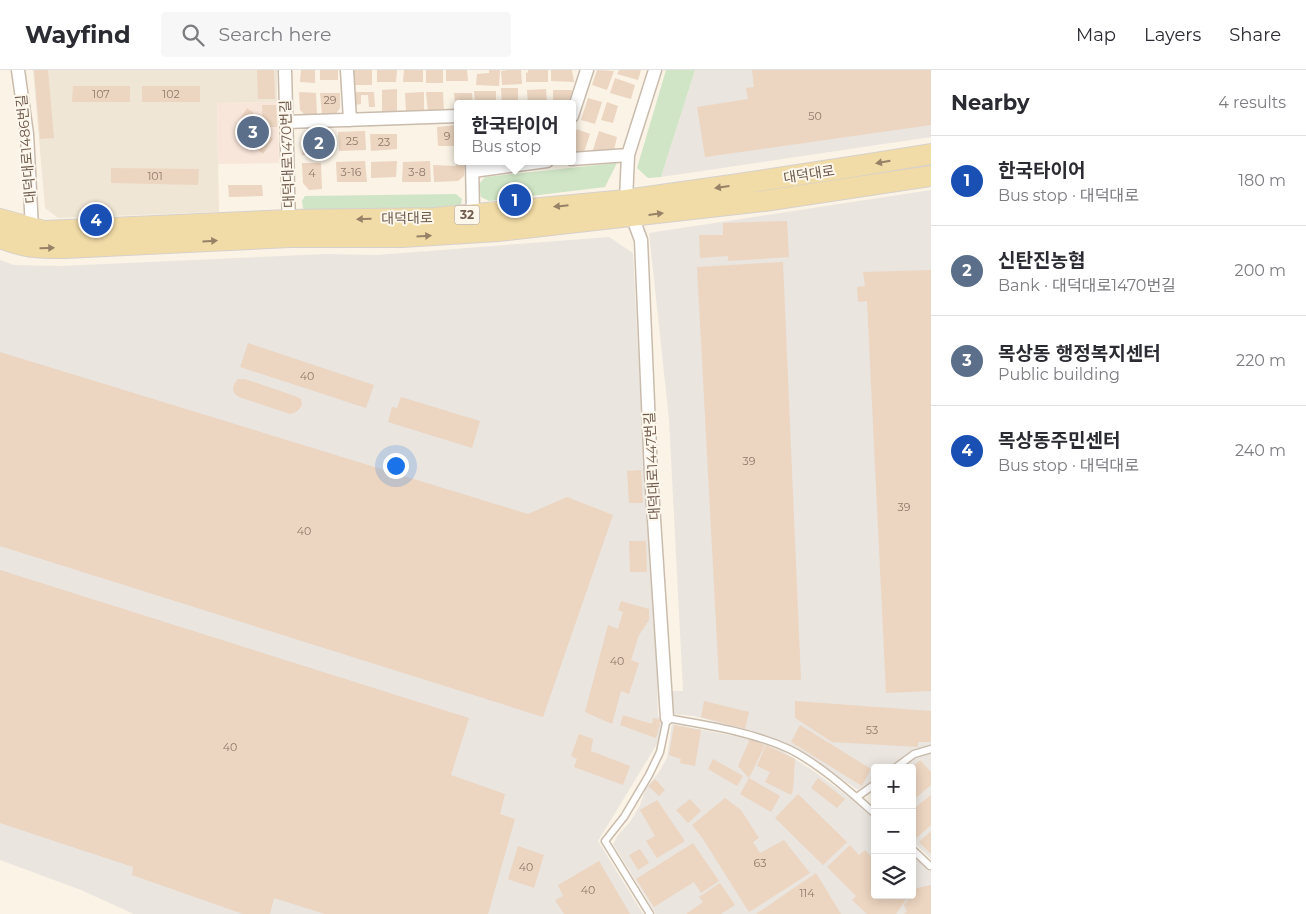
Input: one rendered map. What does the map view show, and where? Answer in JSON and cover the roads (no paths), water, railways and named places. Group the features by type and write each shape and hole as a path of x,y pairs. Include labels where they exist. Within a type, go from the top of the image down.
{"main road":[{"name":"대덕대로","path":"0,219 44,231 289,229 402,237 498,231 629,208 732,185 931,154"},
{"name":"대덕대로","path":"0,238 17,244 42,248 473,214 764,201 931,176"}],"street":[{"name":"대덕대로1486번길","path":"18,70 27,134 32,229"},
{"name":"대덕대로1470번길","path":"284,70 289,229"},
{"path":"347,70 350,120"},
{"path":"576,105 587,70"},
{"path":"629,208 628,155 656,70"},
{"path":"286,122 454,116"},
{"path":"576,159 628,155"},
{"path":"473,214 473,166 488,165"},
{"name":"대덕대로1447번길","path":"629,208 641,240 651,473 667,718"}],"lane":[{"path":"667,718 751,736 776,744 806,758 857,797 871,810"},
{"name":"대덕대로1447번길","path":"650,914 605,841 624,817 649,775 660,752 667,718"},
{"path":"901,764 914,754 931,749"},
{"path":"857,797 871,787"},
{"path":"916,853 930,866"}],"place":[{"name":"목상동 행정복지센터","path":"253,132"},
{"name":"신탄진농협","path":"319,143"},
{"name":"한국타이어","path":"515,200"},
{"name":"목상동주민센터","path":"96,220"}]}
